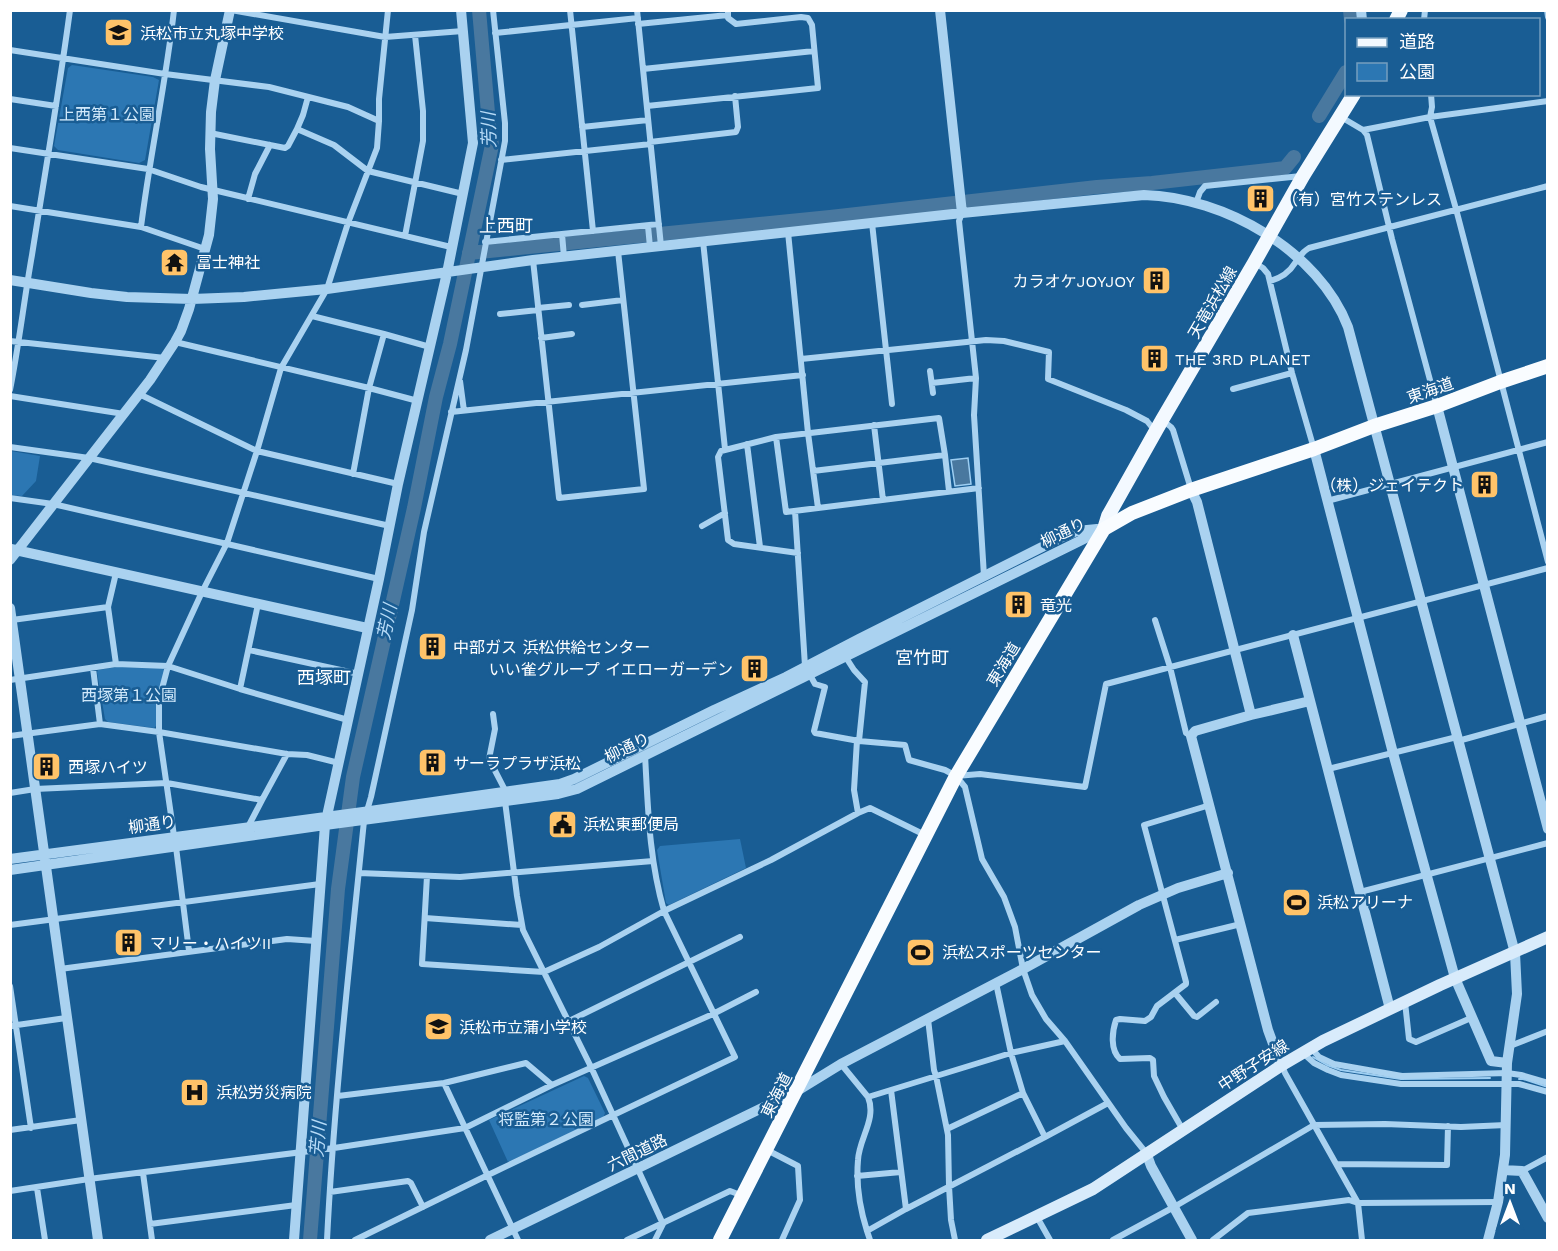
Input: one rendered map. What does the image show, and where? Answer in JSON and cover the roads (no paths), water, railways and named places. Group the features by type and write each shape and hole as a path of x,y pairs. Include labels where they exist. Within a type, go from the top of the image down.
{"highway":[{"name":"東海道","path":"720,1240 956,776 1104,529 1132,513 1191,490 1548,366"}],"main road":[{"name":"天竜浜松線","path":"1104,529 1108,516 1159,425 1303,176 1353,96"},
{"name":"中野子安線","path":"987,1240 1093,1189 1282,1065 1340,1032 1548,937"}],"street":[{"path":"10,390 70,10"},
{"path":"141,227 174,10"},
{"path":"367,628 13,553 139,394 175,342 187,316 212,219 211,112 215,80 230,10 385,37 463,32"},
{"path":"189,951 159,732 159,700 168,666 227,543 282,368 327,289 348,223 378,144 379,99 388,10"},
{"path":"294,1240 320,884 328,820 398,484 450,272 451,247 473,143 461,10"},
{"path":"327,1240 332,1148 364,816 412,610 424,532 459,377 505,141 493,10"},
{"path":"570,10 593,231"},
{"path":"637,10 659,226 655,243"},
{"path":"940,10 961,206 959,221 976,378 974,415 984,576"},
{"path":"1547,10 1548,17"},
{"path":"495,33 728,13 728,18 736,24 801,17 808,18 812,25 818,88 647,106"},
{"path":"405,236 423,141 423,111 415,35"},
{"path":"10,50 165,74 269,87 351,108 379,121"},
{"path":"643,69 814,51"},
{"path":"501,160 736,132 738,127 735,96"},
{"path":"1431,96 1430,117 1548,562"},
{"path":"210,133 282,148 287,147 303,115 308,97"},
{"path":"10,99 56,106"},
{"path":"1363,130 1430,117 1548,101"},
{"path":"1340,117 1363,130 1367,135 1548,829"},
{"path":"582,127 648,120"},
{"path":"297,129 334,146 368,171 463,194"},
{"path":"248,199 255,174 270,145"},
{"path":"10,148 148,169 212,190 451,247"},
{"path":"1196,203 1202,188 1209,185 1303,176"},
{"path":"1270,281 1281,278 1304,250 1309,248 1548,186"},
{"path":"10,280 127,297 192,299 244,297 327,289 450,272 481,265 533,260 563,253 618,251 655,243 703,241 872,223 961,206 1144,195 1165,196 1196,203 1225,213 1269,236 1298,258 1327,289 1342,312 1351,337 1515,952 1517,993 1506,1073 1503,1170 1498,1202 1488,1240"},
{"path":"10,206 141,227 205,249"},
{"path":"872,223 892,404"},
{"path":"485,245 593,231 659,226"},
{"path":"648,227 655,243"},
{"path":"788,232 808,433 818,508"},
{"path":"562,236 563,253"},
{"path":"703,241 725,449"},
{"path":"533,260 559,498 569,497 644,489 618,251"},
{"path":"1254,263 1264,269 1270,281 1292,373 1455,978 1491,1061 1519,1083 1548,1092"},
{"path":"582,305 623,300"},
{"path":"500,314 569,305"},
{"path":"312,316 430,347"},
{"path":"353,474 369,388 384,334"},
{"path":"541,338 572,334"},
{"path":"801,359 995,340 1049,352 1048,379 1126,410 1147,421 1171,427 1197,502 1251,715"},
{"path":"10,341 165,358"},
{"path":"175,342 418,401"},
{"path":"930,371 933,393"},
{"path":"1233,389 1292,373"},
{"path":"451,412 803,375"},
{"path":"459,377 464,411"},
{"path":"932,383 976,378"},
{"path":"139,394 257,451 398,484"},
{"path":"10,396 124,414"},
{"path":"798,552 731,543 727,537 718,457 722,451 776,436 939,418 949,491"},
{"path":"874,425 883,500"},
{"path":"776,436 786,512 979,488"},
{"path":"1327,501 1548,442"},
{"path":"747,444 760,547"},
{"path":"10,447 89,459 390,526"},
{"path":"813,471 945,455"},
{"path":"10,498 53,504 379,579"},
{"path":"795,511 807,670 815,684 825,687 815,733 858,741 905,745 909,760 945,770 956,776 965,787 982,859 1004,897 1015,927 1023,969 1032,995 1046,1019 1065,1041 1147,1155 1192,1240"},
{"path":"702,526 724,513"},
{"name":"柳通り","path":"505,796 558,794 577,789 1060,538 1077,531 1104,529"},
{"name":"柳通り","path":"175,841 248,827 364,816 505,796 574,779 786,676 845,656 1104,529"},
{"path":"956,776 980,774 1085,787 1106,684 1548,568"},
{"path":"116,573 108,607 116,664"},
{"path":"240,688 258,604"},
{"path":"12,620 108,607"},
{"path":"10,608 15,680 29,733 98,1240"},
{"path":"1155,620 1170,667 1186,733 1191,736 1268,1030 1279,1060 1358,1203 1362,1240"},
{"path":"1293,635 1390,1009"},
{"path":"249,650 358,674"},
{"path":"845,656 865,682 854,790 858,813"},
{"path":"15,680 116,664 168,666 348,720"},
{"path":"93,668 100,724"},
{"path":"1191,736 1195,731 1310,701"},
{"path":"493,714 495,729 489,759 505,796 522,925 567,1022 591,1067 663,1224"},
{"path":"1327,770 1548,716"},
{"path":"10,736 100,724 288,754 308,755 339,763"},
{"path":"248,827 288,754"},
{"path":"355,1240 735,1057 664,911 658,891 650,842 645,754"},
{"path":"10,793 36,789 167,783 262,800"},
{"path":"1183,1130 1154,1076 1153,1060 1150,1058 1120,1059 1116,1056 1112,1037 1116,1020 1145,1021 1151,1017 1157,1006 1186,984 1144,825 1210,805"},
{"path":"427,876 422,964 544,972 599,947 664,911 771,860 870,808 925,835"},
{"name":"柳通り","path":"10,870 45,860 328,820"},
{"path":"1360,892 1548,843"},
{"name":"柳通り","path":"10,859 45,860"},
{"path":"359,873 460,877 652,861"},
{"name":"六間道路","path":"490,1240 797,1091 842,1064 1139,905 1163,894 1228,873"},
{"path":"10,925 320,884"},
{"path":"425,918 522,925"},
{"path":"1175,940 1241,924"},
{"path":"567,1022 740,937"},
{"path":"60,969 288,939 316,941"},
{"path":"996,983 1011,1053 1023,1093 1045,1137"},
{"path":"10,986 13,1025 31,1128"},
{"path":"10,1191 465,1128 552,1085 713,1014 756,992"},
{"path":"1175,993 1197,1017 1216,1002"},
{"path":"1405,1002 1409,1039 1416,1042 1472,1018"},
{"path":"13,1025 66,1018"},
{"path":"928,1019 933,1070 947,1129 951,1220 956,1240"},
{"path":"1510,1046 1548,1031"},
{"path":"868,1097 1011,1053 1065,1041"},
{"path":"1307,1050 1314,1063 1341,1075 1401,1084 1506,1073"},
{"path":"1307,1050 1334,1064 1402,1076 1506,1073 1548,1083"},
{"path":"338,1096 444,1083 526,1063 552,1085"},
{"path":"842,1064 868,1097 871,1106 871,1117 859,1150 857,1176 870,1240"},
{"path":"444,1083 518,1240"},
{"path":"891,1090 906,1209"},
{"path":"947,1129 1023,1093"},
{"path":"867,1231 1108,1102"},
{"path":"10,1130 81,1120"},
{"path":"1113,1240 1314,1125 1506,1125"},
{"path":"1336,1164 1447,1165 1448,1126"},
{"path":"766,1150 798,1166 800,1200 782,1240"},
{"path":"1503,1170 1522,1171 1548,1157"},
{"path":"1522,1171 1546,1211"},
{"path":"857,1176 901,1172"},
{"path":"143,1173 152,1240"},
{"path":"330,1192 408,1181 423,1207"},
{"path":"37,1188 45,1240"},
{"path":"627,1240 730,1191 742,1196"},
{"path":"1213,1240 1248,1213 1348,1200 1358,1203 1498,1202"},
{"path":"150,1224 296,1205"},
{"path":"1037,1217 1050,1240"},
{"path":"655,1240 663,1224"}],"waterway":[{"name":"芳川","path":"310,1240 338,889 353,777 492,145 479,10"},
{"path":"1350,10 1351,18"},
{"path":"1319,116 1345,74"},
{"path":"469,253 1285,168 1294,157"},
{"path":"1313,1057 1341,1070 1401,1079 1490,1078"},
{"path":"1519,1079 1548,1087"}],"place":[{"name":"浜松市立丸塚中学校","path":"119,33"},
{"name":"（有）宮竹ステンレス","path":"1261,199"},
{"name":"冨士神社","path":"175,262"},
{"name":"カラオケJOYJOY","path":"1156,281"},
{"name":"THE 3RD PLANET","path":"1154,359"},
{"name":"（株）ジェイテクト","path":"1485,485"},
{"name":"竜光","path":"1019,605"},
{"name":"中部ガス 浜松供給センター","path":"432,647"},
{"name":"いい雀グループ イエローガーデン","path":"754,669"},
{"name":"サーラプラザ浜松","path":"432,763"},
{"name":"西塚ハイツ","path":"47,767"},
{"name":"浜松東郵便局","path":"562,824"},
{"name":"浜松アリーナ","path":"1296,902"},
{"name":"マリー・ハイツII","path":"129,943"},
{"name":"浜松スポーツセンター","path":"921,952"},
{"name":"浜松市立蒲小学校","path":"438,1027"},
{"name":"浜松労災病院","path":"195,1092"}],"district":[{"name":"上西町","path":"506,226"},
{"name":"宮竹町","path":"922,658"},
{"name":"西塚町","path":"324,678"}],"park label":[{"name":"上西第１公園","path":"107,114"},
{"name":"西塚第１公園","path":"129,695"},
{"name":"将監第２公園","path":"546,1119"}]}
